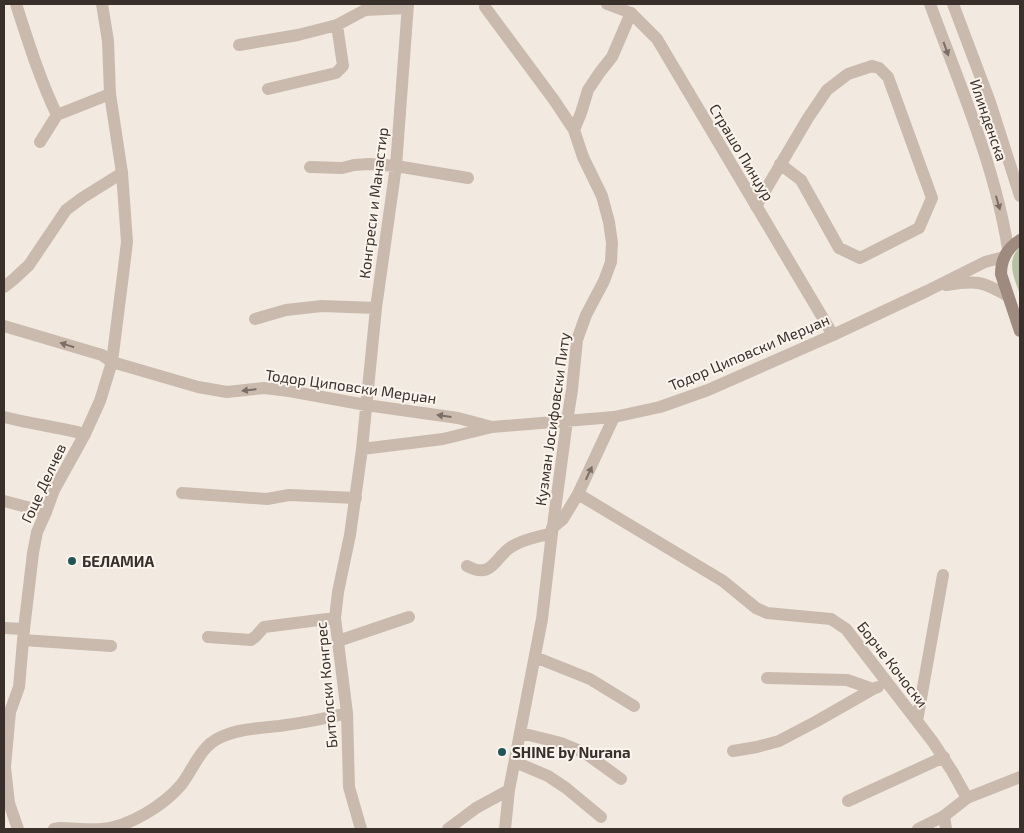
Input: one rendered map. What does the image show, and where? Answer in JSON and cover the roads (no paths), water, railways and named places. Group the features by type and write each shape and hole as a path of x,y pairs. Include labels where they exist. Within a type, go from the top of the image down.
{"main road":[{"path":"1006,253 1020,240"},
{"name":"Илинденска","path":"1006,253 1001,265 1001,274 1020,331"}],"street":[{"path":"16,4 57,115"},
{"name":"Гоце Делчев","path":"18,829 9,803 5,767 6,732 10,712 19,686 23,634 37,532 54,490 85,434 100,401 112,362 124,275 126,242 122,173 110,94 108,41 102,4"},
{"name":"Страшо Пинџур","path":"607,4 635,8 656,39 833,335"},
{"name":"Илинденска","path":"930,4 981,143 1004,223 1006,253"},
{"name":"Илинденска","path":"953,4 1019,190"},
{"path":"239,45 298,35 337,25 365,10 408,6"},
{"name":"Конгреси и Манастир","path":"362,449 376,308 396,166 408,6"},
{"name":"Кузман Јосифовски Питу","path":"485,7 574,130 582,158 602,196 610,222 612,243 611,262 604,281 586,315 577,340 542,618 509,790 505,829"},
{"path":"574,130 588,90 612,57 635,8"},
{"path":"268,89 336,73 343,66 337,25"},
{"path":"756,206 780,164 808,118 827,90 848,74 872,66 879,68 888,76 932,198 919,228 860,258 839,248 801,180 780,164"},
{"path":"40,142 57,115 110,94"},
{"path":"966,102 987,96"},
{"path":"310,168 342,168 370,164 396,166 468,178"},
{"path":"4,287 29,265 66,210 122,173"},
{"name":"Тодор Циповски Мерџан","path":"362,449 443,439 492,426 614,417 660,407 708,390 833,335 1006,253"},
{"path":"934,288 977,282 993,287 1008,296"},
{"path":"254,319 286,310 322,306 376,308"},
{"name":"Тодор Циповски Мерџан","path":"4,326 102,355 112,362 198,387 227,392 264,388 458,418 492,426"},
{"path":"4,417 85,434"},
{"path":"467,566 475,571 494,566 509,548 552,530 563,519 578,494 614,417"},
{"name":"Битолски Конгрес","path":"362,449 356,498 338,592 335,618 347,713 349,787 362,829"},
{"path":"182,493 267,499 289,495 356,498"},
{"name":"Борче Кочоски","path":"578,494 722,581 756,608 767,613 831,619 846,629 944,757 968,798"},
{"path":"4,501 46,512"},
{"path":"917,722 942,575"},
{"path":"338,641 409,616"},
{"path":"208,637 251,640 264,627 335,618"},
{"path":"4,628 23,634 111,646"},
{"path":"535,657 590,679 634,706"},
{"path":"767,678 847,680 873,689"},
{"path":"733,751 779,741 887,683"},
{"path":"54,829 103,829 120,825 138,817 162,803 181,785 203,751 217,739 232,733 317,721 347,713"},
{"path":"521,733 561,743 585,753 621,779"},
{"path":"848,801 944,757"},
{"path":"515,762 548,776 566,788 601,817"},
{"path":"918,829 944,816 968,798 1020,777"},
{"path":"448,829 476,808 509,790"},
{"path":"944,816 946,829"}],"place":[{"name":"БЕЛАМИА","path":"72,561"},
{"name":"SHINE by Nurana","path":"502,752"}]}
